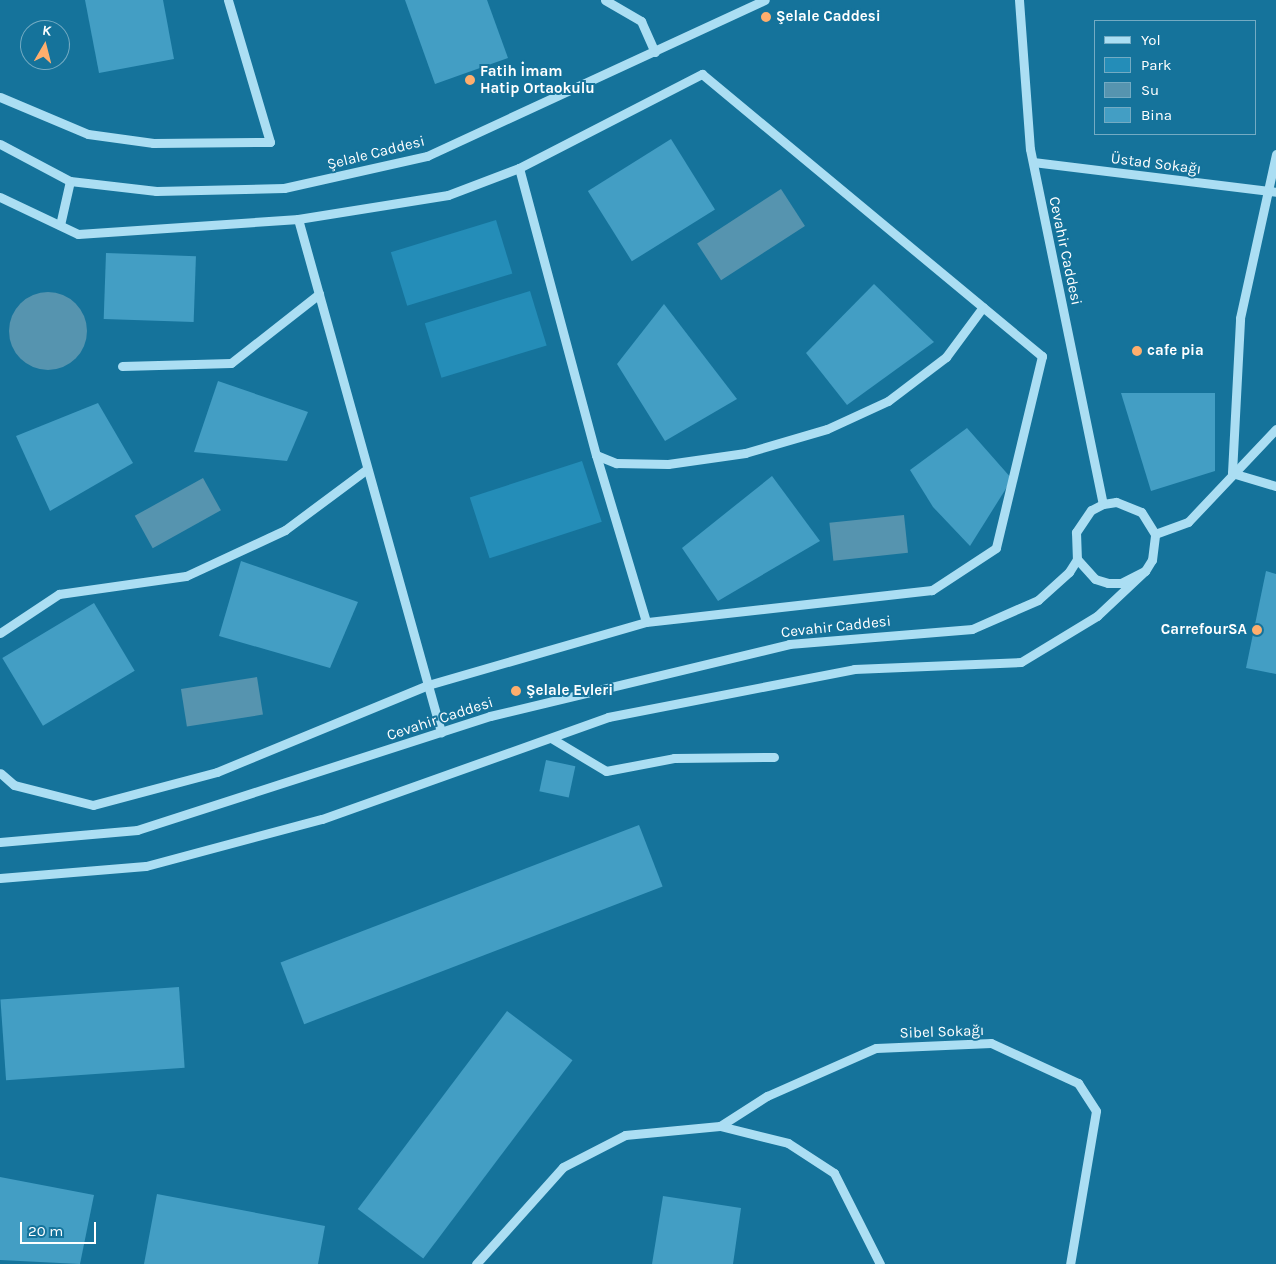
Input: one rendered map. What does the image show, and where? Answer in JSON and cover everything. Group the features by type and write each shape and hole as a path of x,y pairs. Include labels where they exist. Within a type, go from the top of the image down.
{"street":[{"path":"0,97 88,134 153,143 270,142 228,0"},
{"path":"605,0 641,21 655,52"},
{"name":"Şelale Caddesi","path":"0,144 70,180 156,191 284,188 427,156 766,0"},
{"name":"Cevahir Caddesi","path":"1020,0 1033,162 1103,504"},
{"path":"0,197 78,234 298,219 448,195 519,168 702,74 1042,356 996,548 932,590 646,622 428,685 217,772 93,805 14,785 0,773"},
{"path":"1232,474 1240,318 1265,192 1276,154"},
{"name":"Üstad Sokağı","path":"1033,162 1276,192"},
{"path":"519,168 596,454 646,622"},
{"path":"60,225 70,180"},
{"path":"298,219 441,732"},
{"path":"122,366 231,363 319,294"},
{"path":"596,454 616,464 668,464 744,453 827,430 888,401 946,357 983,307"},
{"path":"1155,534 1188,522 1276,429"},
{"path":"0,633 59,594 186,576 285,530 367,469"},
{"path":"1232,474 1276,486"},
{"path":"0,878 146,866 322,819 608,717 854,669 1021,662 1097,616 1145,571 1152,560 1155,534 1141,512 1116,502 1103,504 1091,510 1076,532 1077,559 1095,579 1108,583 1134,579 1145,571"},
{"name":"Cevahir Caddesi","path":"0,842 137,830 441,732 789,644 972,629 1038,600 1069,572 1077,559"},
{"path":"551,738 606,771 674,758 774,758"},
{"name":"Sibel Sokağı","path":"720,1126 767,1096 876,1048 991,1043 1078,1083 1096,1111 1070,1264"},
{"path":"476,1264 563,1167 625,1135 720,1126 788,1143 834,1173 880,1264"}],"green space":[{"path":"496,220 512,274 407,306 391,252"},
{"path":"530,291 547,346 441,378 425,323"},
{"path":"582,461 602,522 490,558 470,497"}],"water":[{"path":"781,189 805,226 721,280 697,243"},
{"path":"48,292 63,295 76,303 84,316 87,331 84,346 76,359 63,367 48,370 33,367 20,359 12,346 9,331 12,316 20,303 33,295"},
{"path":"203,478 221,510 153,548 135,516"},
{"path":"904,515 908,553 833,561 829,523"},
{"path":"257,677 263,715 187,727 181,689"}],"building":[{"path":"85,0 163,0 174,59 99,73"},
{"path":"405,0 487,0 508,58 435,84"},
{"path":"671,139 715,209 632,261 588,191"},
{"path":"106,253 196,256 194,322 104,319"},
{"path":"874,284 934,342 847,405 806,353"},
{"path":"664,304 737,399 665,441 617,364"},
{"path":"218,381 308,412 287,461 194,452"},
{"path":"1121,393 1215,393 1215,471 1151,491"},
{"path":"98,403 133,463 50,511 16,436"},
{"path":"967,428 1012,479 970,546 933,507 910,470"},
{"path":"772,476 820,541 718,601 682,548"},
{"path":"241,561 358,602 330,668 219,636"},
{"path":"1266,571 1276,574 1276,674 1246,668"},
{"path":"94,603 135,671 43,726 2,658"},
{"path":"546,760 575,766 569,798 539,791"},
{"path":"639,825 663,887 304,1024 281,963"},
{"path":"179,987 185,1068 6,1080 0,999"},
{"path":"507,1011 572,1060 423,1258 358,1209"},
{"path":"0,1177 94,1195 80,1264 0,1260"},
{"path":"157,1194 325,1226 318,1264 144,1264"},
{"path":"663,1196 741,1208 733,1264 652,1264"}],"place":[{"name":"Şelale Caddesi","path":"766,17"},
{"name":"Fatih İmam Hatip Ortaokulu","path":"470,80"},
{"name":"cafe pia","path":"1137,351"},
{"name":"CarrefourSA","path":"1257,630"},
{"name":"Şelale Evleri","path":"516,691"}]}
